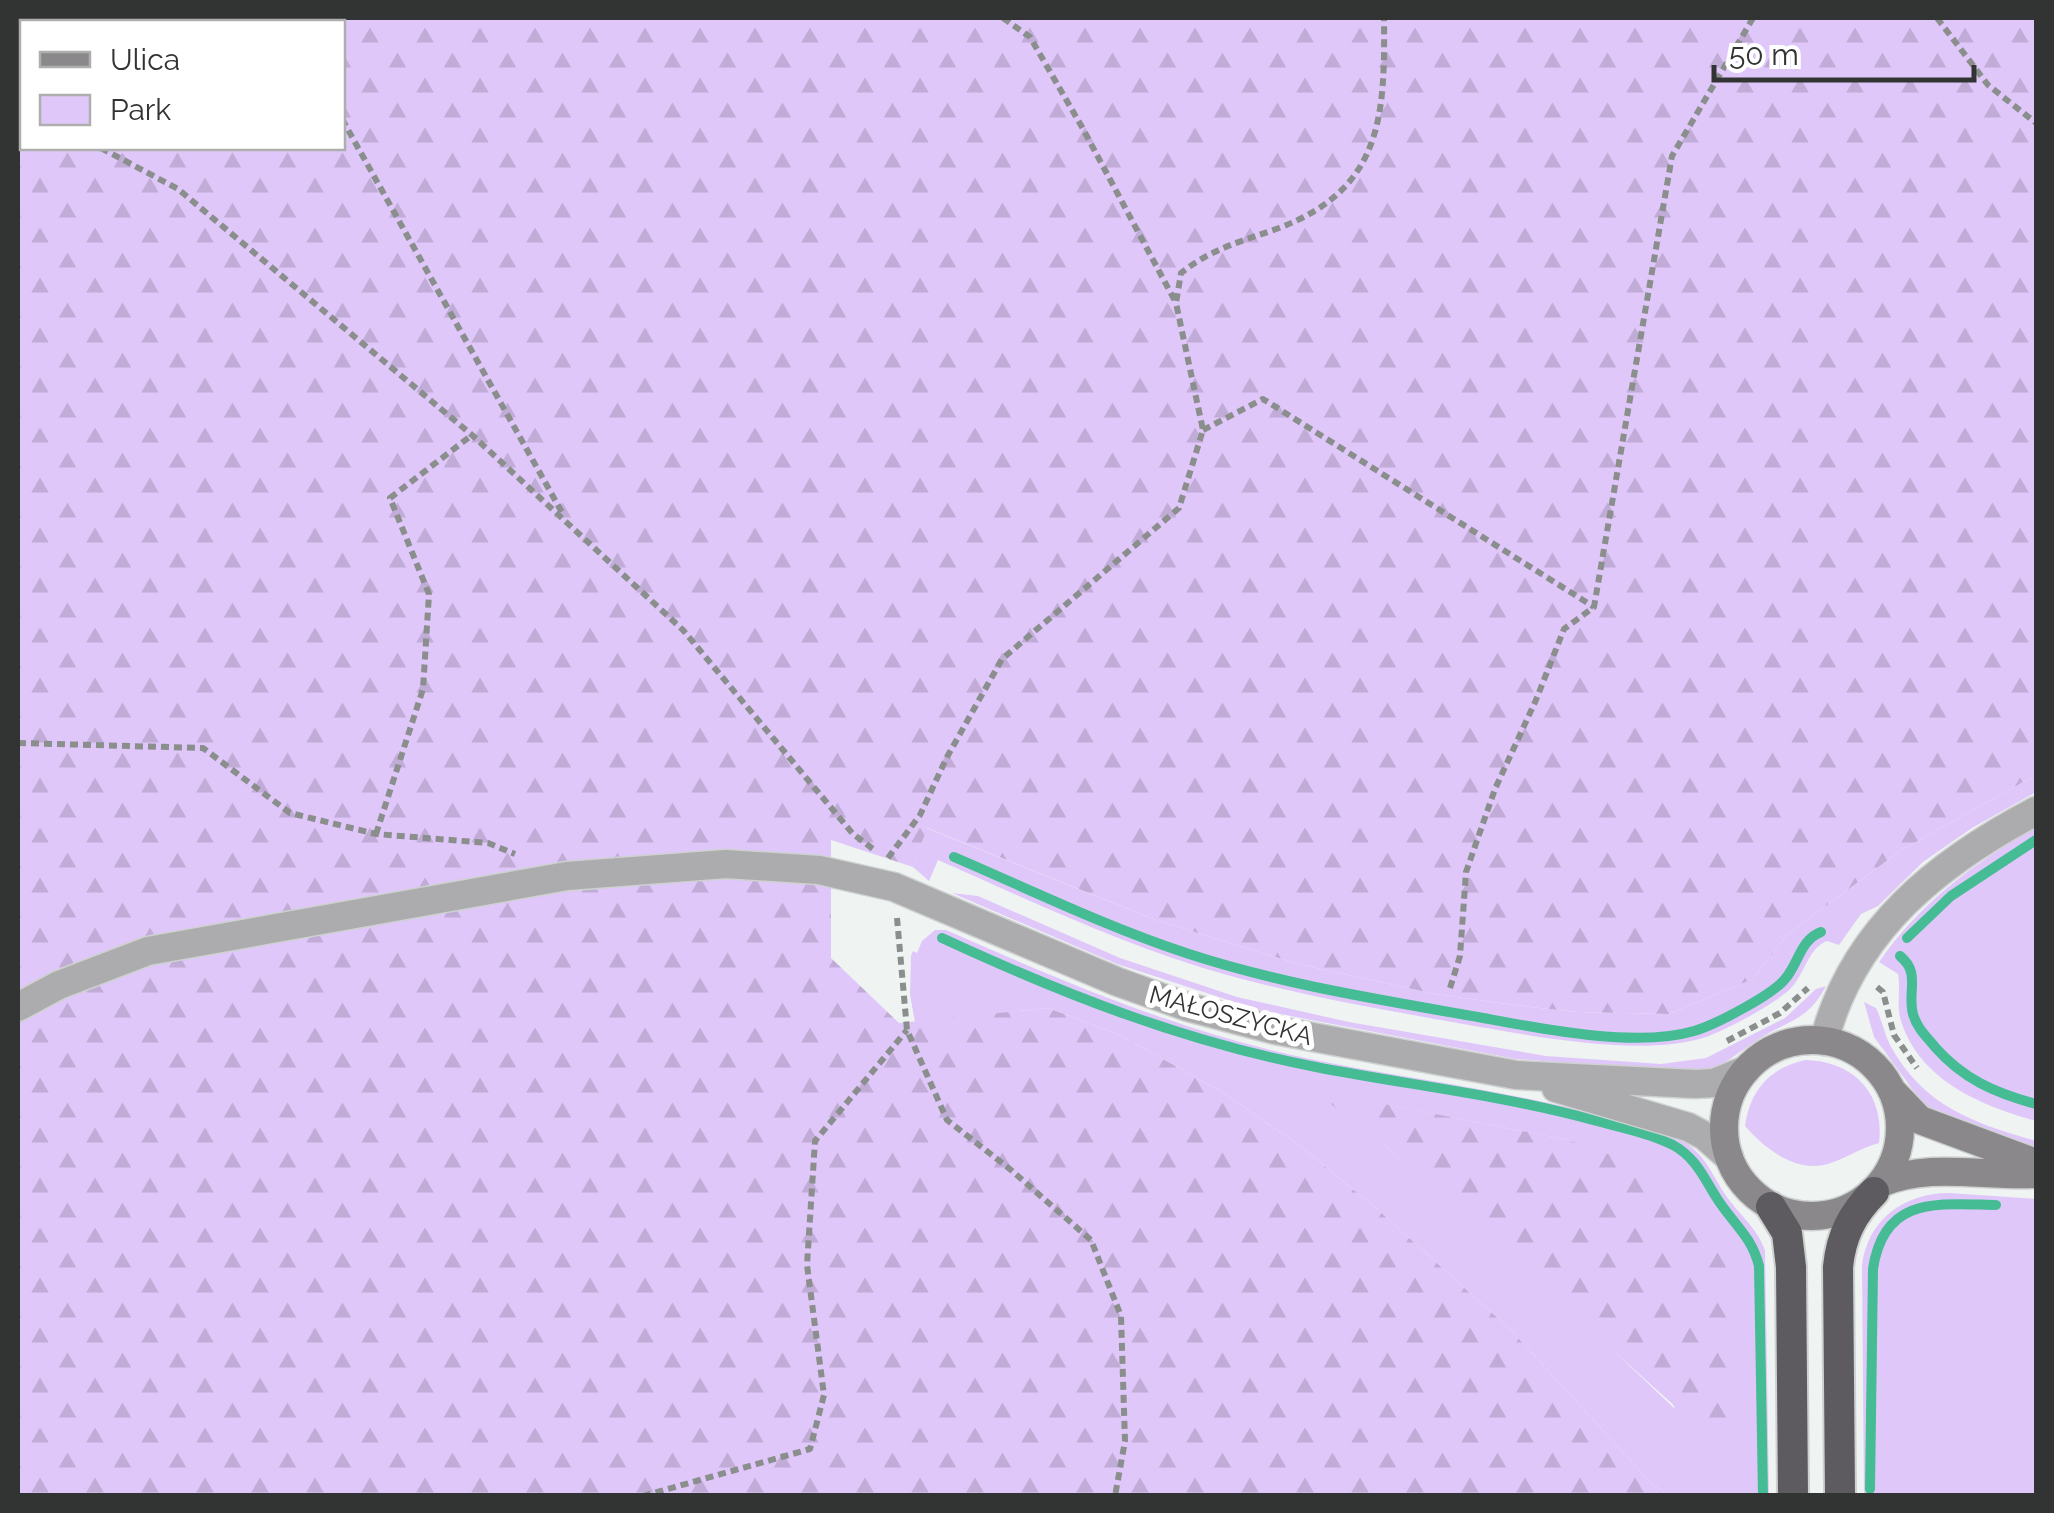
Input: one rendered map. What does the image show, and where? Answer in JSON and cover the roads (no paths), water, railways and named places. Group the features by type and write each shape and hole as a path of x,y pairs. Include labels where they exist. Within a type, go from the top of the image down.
{"highway":[{"path":"1840,1496 1840,1244 1859,1206 1877,1188"},
{"path":"1771,1207 1786,1232 1791,1267 1794,1496"}],"main road":[{"path":"2036,1162 1920,1120 1905,1108 1880,1072 1864,1057 1845,1046 1824,1041 1786,1044 1768,1051 1746,1070 1731,1094 1726,1113 1724,1135 1738,1177 1771,1207 1792,1214 1814,1217 1846,1209 1877,1188 1910,1173 2036,1174"},
{"path":"1877,1188 1896,1155 1900,1133 1899,1111 1892,1090"}],"street":[{"path":"1824,1041 1847,980 1890,916 1957,858 2036,811"},
{"name":"MAŁOSZYCKA","path":"18,1007 59,985 148,951 567,876 726,864 819,870 894,887 1118,982 1228,1019 1516,1076 1688,1128 1705,1136 1729,1157"},
{"name":"MAŁOSZYCKA","path":"1516,1076 1695,1084 1714,1083 1746,1070"}],"waterway":[{"path":"1907,938 1951,896 2036,840"},
{"path":"954,857 1127,932 1223,964 1371,998 1589,1035 1671,1036 1715,1023 1778,986 1808,940 1821,932"},
{"path":"942,938 1079,997 1219,1044 1316,1067 1559,1111 1644,1134 1682,1151 1748,1240 1759,1266 1763,1496"},
{"path":"1900,956 1912,976 1915,1019 1935,1047 1981,1083 2036,1104"},
{"path":"1870,1489 1873,1269 1879,1245 1889,1228 1917,1209 1954,1204 1996,1205"}]}
